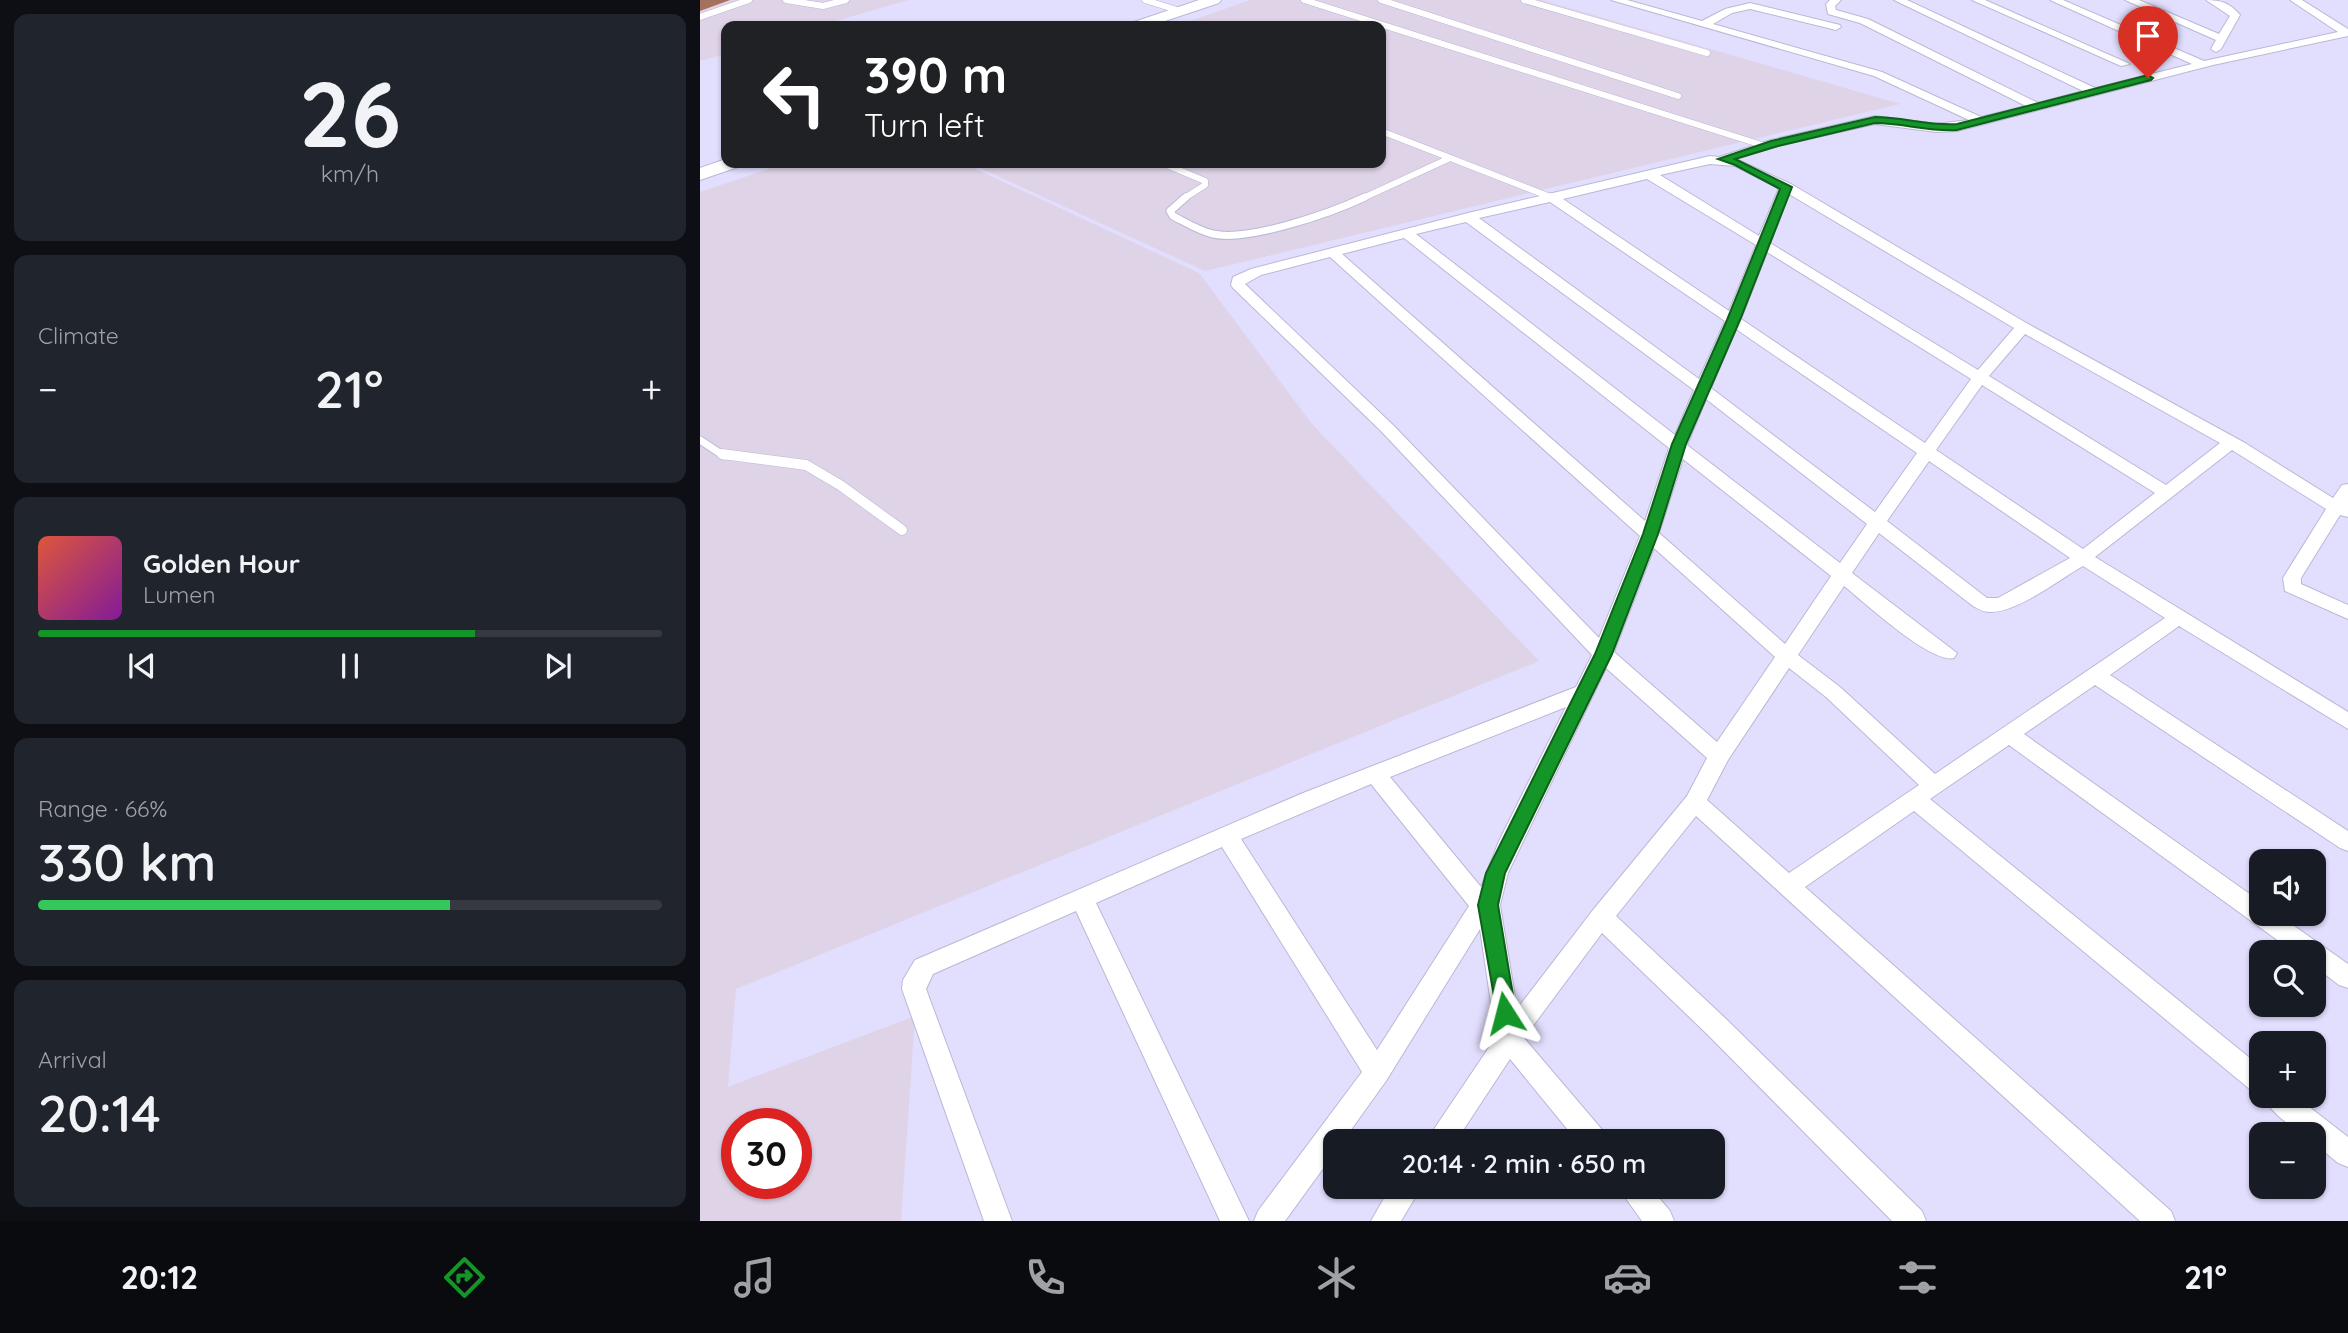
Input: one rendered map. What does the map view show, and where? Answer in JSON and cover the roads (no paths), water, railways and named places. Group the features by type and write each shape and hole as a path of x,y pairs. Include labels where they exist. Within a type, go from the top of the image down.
{"main road":[{"path":"1151,21 1214,0"},
{"path":"700,174 721,167"}],"street":[{"path":"1616,0 1703,25 1831,43"},
{"path":"1836,0 1829,9 1840,15 1864,21 2035,106"},
{"path":"1899,0 2094,92"},
{"path":"1977,0 2125,64"},
{"path":"2055,0 2207,63"},
{"path":"2130,0 2220,38"},
{"path":"2207,63 2237,9 2211,0"},
{"path":"2295,0 2348,33"},
{"path":"1703,25 1729,11 1750,6 1831,43 1895,80 1980,121"},
{"path":"1831,43 1840,15"},
{"path":"1718,756 1603,654 1387,428 1238,285 1238,280 1256,272 1468,217 1723,159 1765,146 1875,120 1936,128 1980,121 2207,63 2348,33"},
{"path":"1723,159 1738,163 1786,187 2342,510"},
{"path":"1649,174 2166,492"},
{"path":"1268,1221 1377,1073 1485,899 1510,841 1603,654 1650,534 1679,444 1733,320 1786,187"},
{"path":"1553,198 2083,558 2348,722"},
{"path":"1468,217 1703,389 1980,602 1989,606 2003,604 2083,558 2230,443"},
{"path":"1406,233 1679,444 1920,636 1947,653"},
{"path":"1332,253 1785,655 1833,692 1924,793 2249,1073"},
{"path":"1448,1129 1509,1039 1601,917 1695,802 1718,756 1785,655 1979,378 2023,327"},
{"path":"2348,489 2342,510 2294,571 2292,587 2348,613"},
{"path":"1788,886 2178,618"},
{"path":"2095,676 2348,842"},
{"path":"998,1221 914,989 915,980 924,967 1227,836 1584,692"},
{"path":"2010,735 2296,940"},
{"path":"1375,775 1485,899 1509,1039 1584,1129"},
{"path":"1695,802 2161,1221"},
{"path":"1227,836 1377,1073"},
{"path":"1082,900 1235,1221"},
{"path":"1601,917 1716,1026 1912,1221"},
{"path":"2326,962 2348,978"},
{"path":"2291,1108 2348,1154"},
{"path":"1385,1221 1399,1199"},
{"path":"1642,1199 1660,1221"}],"lane":[{"path":"700,17 749,0"},
{"path":"786,0 823,6 846,0"},
{"path":"1145,0 1180,11"},
{"path":"1304,0 1370,21"},
{"path":"1381,0 1678,96"},
{"path":"1524,0 1707,54"},
{"path":"1386,26 1765,146"},
{"path":"1386,133 1553,198"},
{"path":"1174,168 1205,181 1205,185 1174,205 1170,211 1173,216 1211,234 1235,236 1254,233 1345,206 1450,158"},
{"path":"700,440 725,456 806,465 840,485 902,530"}]}
